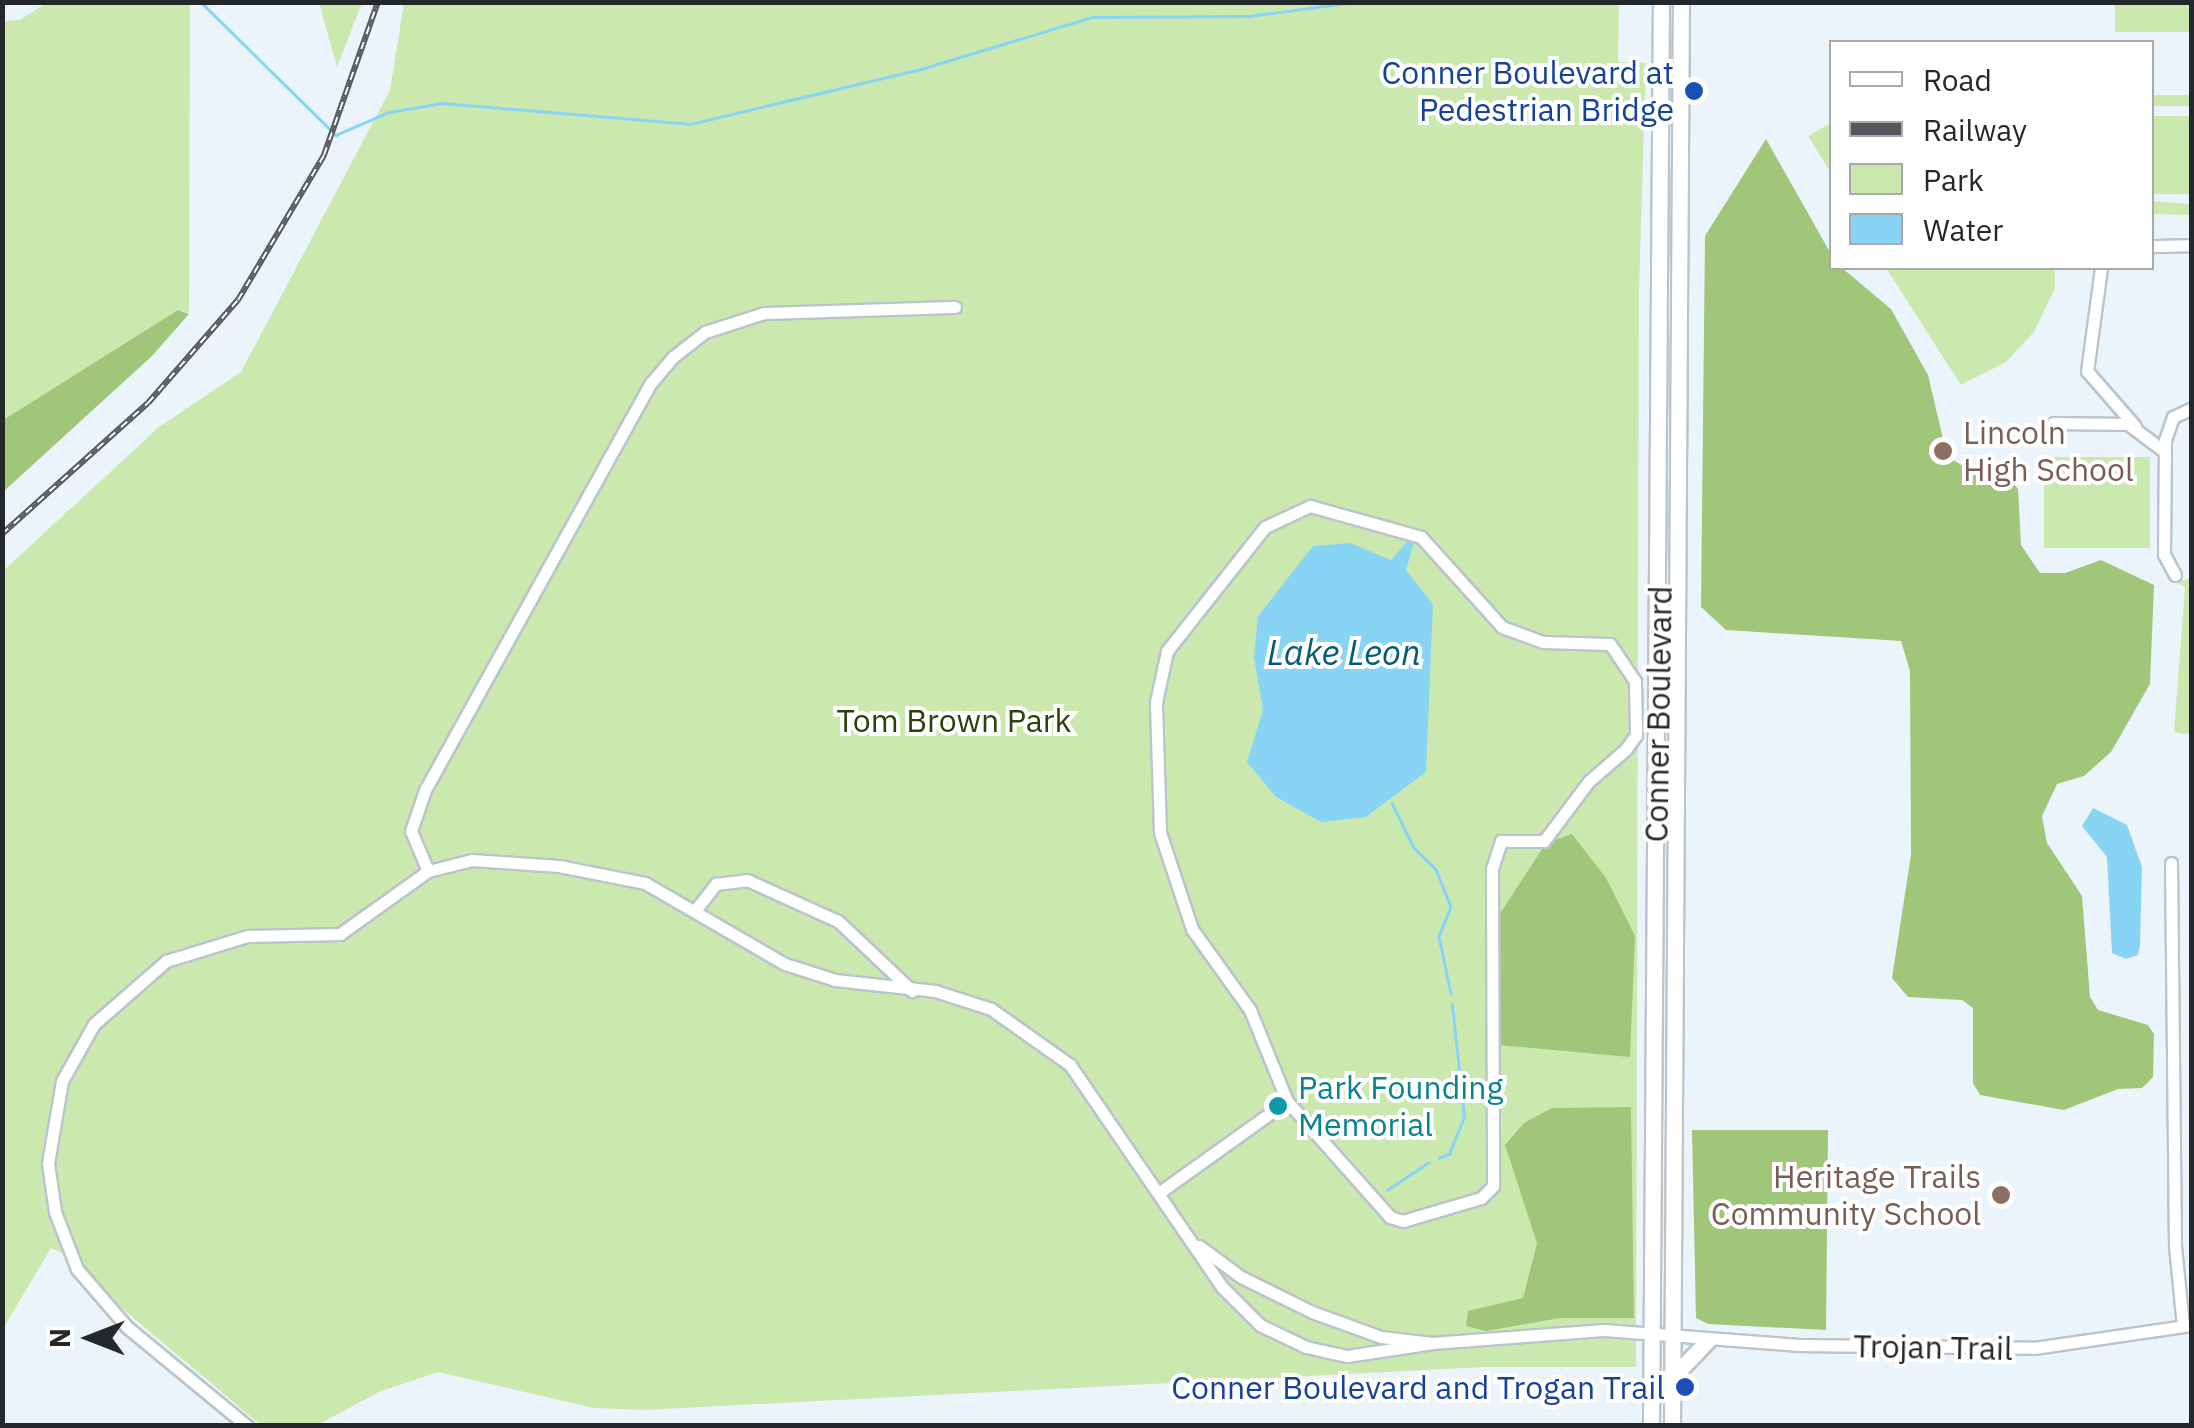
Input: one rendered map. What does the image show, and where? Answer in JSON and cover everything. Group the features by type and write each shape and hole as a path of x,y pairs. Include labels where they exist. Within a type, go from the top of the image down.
{"main road":[{"name":"Conner Boulevard","path":"1652,1426 1664,80 1661,2"},
{"name":"Conner Boulevard","path":"1672,1426 1684,80 1681,2"},
{"path":"1664,80 1684,80"},
{"path":"1656,878 1676,877"},
{"path":"1672,1378 1708,1340"}],"street":[{"path":"2154,246 2192,245"},
{"path":"2101,270 2087,371 2094,386 2164,451"},
{"path":"428,871 411,831 420,801 651,383 673,357 706,332 764,313 955,306"},
{"path":"2175,575 2164,554 2164,451 2167,428 2179,411 2192,408"},
{"path":"2053,423 2135,426"},
{"path":"1310,506 1421,537 1502,627 1527,639 1610,644 1619,650 1635,681 1636,735 1589,781 1544,841 1502,842 1492,868 1490,1193 1396,1221 1287,1100 1250,1010 1192,929 1162,846 1156,702 1162,665 1240,554 1279,517 1310,506"},
{"path":"247,1426 126,1327 77,1269 50,1185 48,1144 58,1090 94,1024 150,971 226,939 340,934 428,871 472,860 559,866 646,883 696,908 785,964 966,999 1044,1041 1088,1086 1233,1300 1273,1333 1347,1356 1432,1343"},
{"path":"2171,863 2174,1246 2187,1325"},
{"path":"696,908 716,884 747,880 838,920 912,991"},
{"path":"1160,1192 1287,1100"},
{"path":"1196,1244 1241,1277 1312,1312 1382,1336 1432,1343"},
{"name":"Trojan Trail","path":"1432,1343 1562,1331 1708,1340 2034,1348 2187,1325"}],"green space":[{"path":"46,3 190,3 189,313 178,310 3,420 3,21 20,20"},
{"path":"319,3 362,3 337,67"},
{"name":"Tom Brown Park","path":"404,3 1619,3 1618,62 1646,63 1639,290 1636,1367 1484,1367 644,1410 594,1408 438,1372 381,1391 317,1425 262,1426 105,1294 82,1262 51,1248 3,1329 3,571 159,427 241,372 390,90"},
{"path":"2115,3 2191,3 2191,32 2115,32"},
{"path":"2154,95 2191,95 2191,106 2154,106"},
{"path":"2154,116 2191,116 2191,194 2154,194"},
{"path":"1829,125 1829,170 1808,136"},
{"path":"1766,139 1829,250 1829,270 1844,270 1891,309 1928,375 1947,456 1966,468 1996,465 2018,489 2021,545 2040,573 2065,573 2101,560 2154,585 2150,684 2111,752 2084,776 2057,784 2042,816 2047,843 2082,896 2090,997 2098,1010 2148,1025 2154,1034 2153,1077 2142,1088 2118,1089 2064,1110 1980,1095 1973,1083 1973,1008 1962,1000 1908,997 1892,978 1911,855 1910,671 1901,641 1726,630 1701,607 1705,236"},
{"path":"2154,201 2191,204 2191,215 2154,214"},
{"path":"1887,270 2055,270 2055,288 2034,332 2006,362 1961,385"},
{"path":"178,310 189,314 152,356 3,492 3,420"},
{"path":"2044,457 2150,457 2150,548 2044,548"},
{"path":"2191,577 2192,733 2184,734 2174,732 2185,587 2178,583"},
{"path":"1572,834 1606,878 1635,936 1630,1057 1498,1045 1499,915 1546,843"},
{"path":"1631,1107 1634,1318 1560,1318 1486,1331 1466,1326 1468,1311 1523,1298 1537,1243 1505,1145 1524,1123 1552,1108"},
{"path":"1692,1130 1828,1130 1826,1330 1708,1324 1696,1318"}],"water":[{"name":"Lake Leon","path":"1418,529 1406,570 1433,604 1426,772 1366,817 1321,822 1276,797 1247,762 1263,710 1254,658 1258,616 1313,546 1350,543 1391,560"},
{"path":"2093,808 2127,825 2142,867 2140,945 2138,955 2126,959 2112,953 2107,857 2082,826"}],"waterway":[{"path":"201,2 336,135 389,112 442,103 690,124 921,69 1092,17 1249,16 1354,2"},
{"path":"1392,803 1414,848 1436,869 1451,907 1439,936 1451,994"},
{"path":"1439,1158 1449,1154 1464,1117 1452,1005"},
{"path":"1387,1190 1429,1162"}],"railway":[{"path":"2,534 148,403 238,300 324,155 378,2"}],"place":[{"name":"Conner Boulevard at Pedestrian Bridge","path":"1694,91"},
{"name":"Lincoln High School","path":"1943,451"},
{"name":"Park Founding Memorial","path":"1278,1106"},
{"name":"Heritage Trails Community School","path":"2001,1195"},
{"name":"Conner Boulevard and Trogan Trail","path":"1685,1387"}]}
